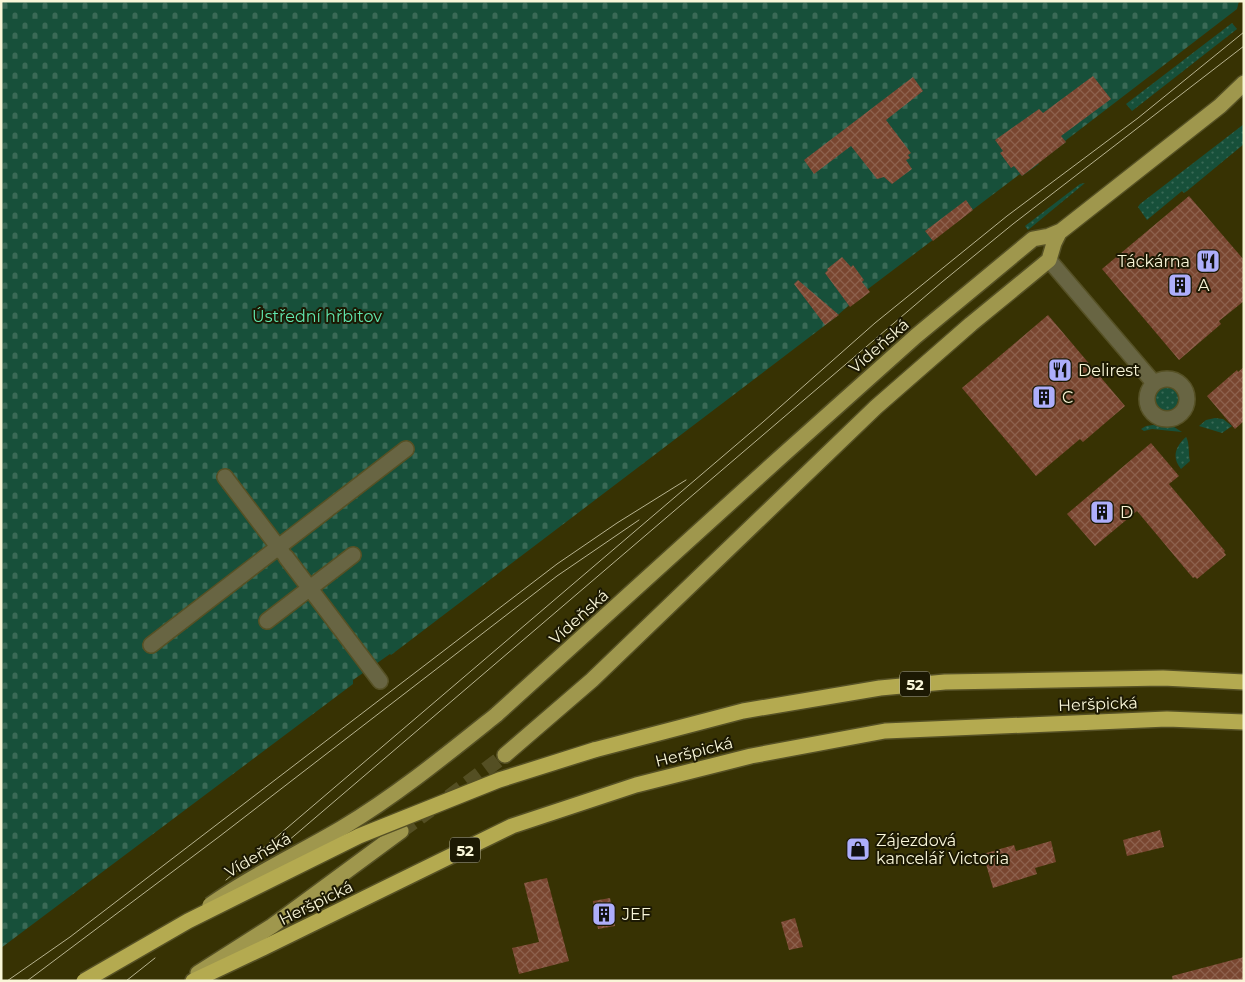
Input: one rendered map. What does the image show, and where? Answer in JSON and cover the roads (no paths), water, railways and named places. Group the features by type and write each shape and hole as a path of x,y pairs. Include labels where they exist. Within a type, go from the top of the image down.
{"highway":[{"name":"Heršpická","path":"188,921 359,836 499,780 594,750 743,711 880,688 945,682 1163,678 1244,682"},
{"name":"Heršpická","path":"193,981 512,826 636,785 751,756 885,731 1167,719 1244,722"},
{"name":"Vídeňská","path":"84,981 188,921"}],"main road":[{"name":"Vídeňská","path":"188,921 236,887 341,828 395,794 496,715 916,336 1033,239 1059,233 1220,106 1244,83"},
{"path":"1220,106 1244,98"},
{"path":"505,756 592,680 876,407 971,324 1050,260 1054,242 1059,233"},
{"path":"187,981 272,926 401,831"}],"street":[{"path":"1050,260 1154,383"},
{"path":"151,645 282,552 406,449"},
{"path":"225,477 380,681"},
{"path":"267,621 353,555"}],"tunnel":[{"path":"449,797 505,755"},
{"path":"401,831 430,810"}],"tram line":[{"path":"226,880 763,422 875,323 1007,216 1138,118 1244,32"},
{"path":"274,853 942,282 1013,224 1244,46"},
{"path":"7,981 70,937 557,564 617,523 686,480"},
{"path":"27,981 220,836 557,576 639,520"},
{"path":"126,981 155,958"}],"place":[{"name":"Táckárna","path":"1208,261"},
{"name":"A","path":"1180,285"},
{"name":"Delirest","path":"1060,370"},
{"name":"C","path":"1044,397"},
{"name":"D","path":"1102,512"},
{"name":"Zájezdová kancelář Victoria","path":"858,849"},
{"name":"JEF","path":"604,914"}],"park label":[{"name":"Ústřední hřbitov","path":"317,316"}]}
